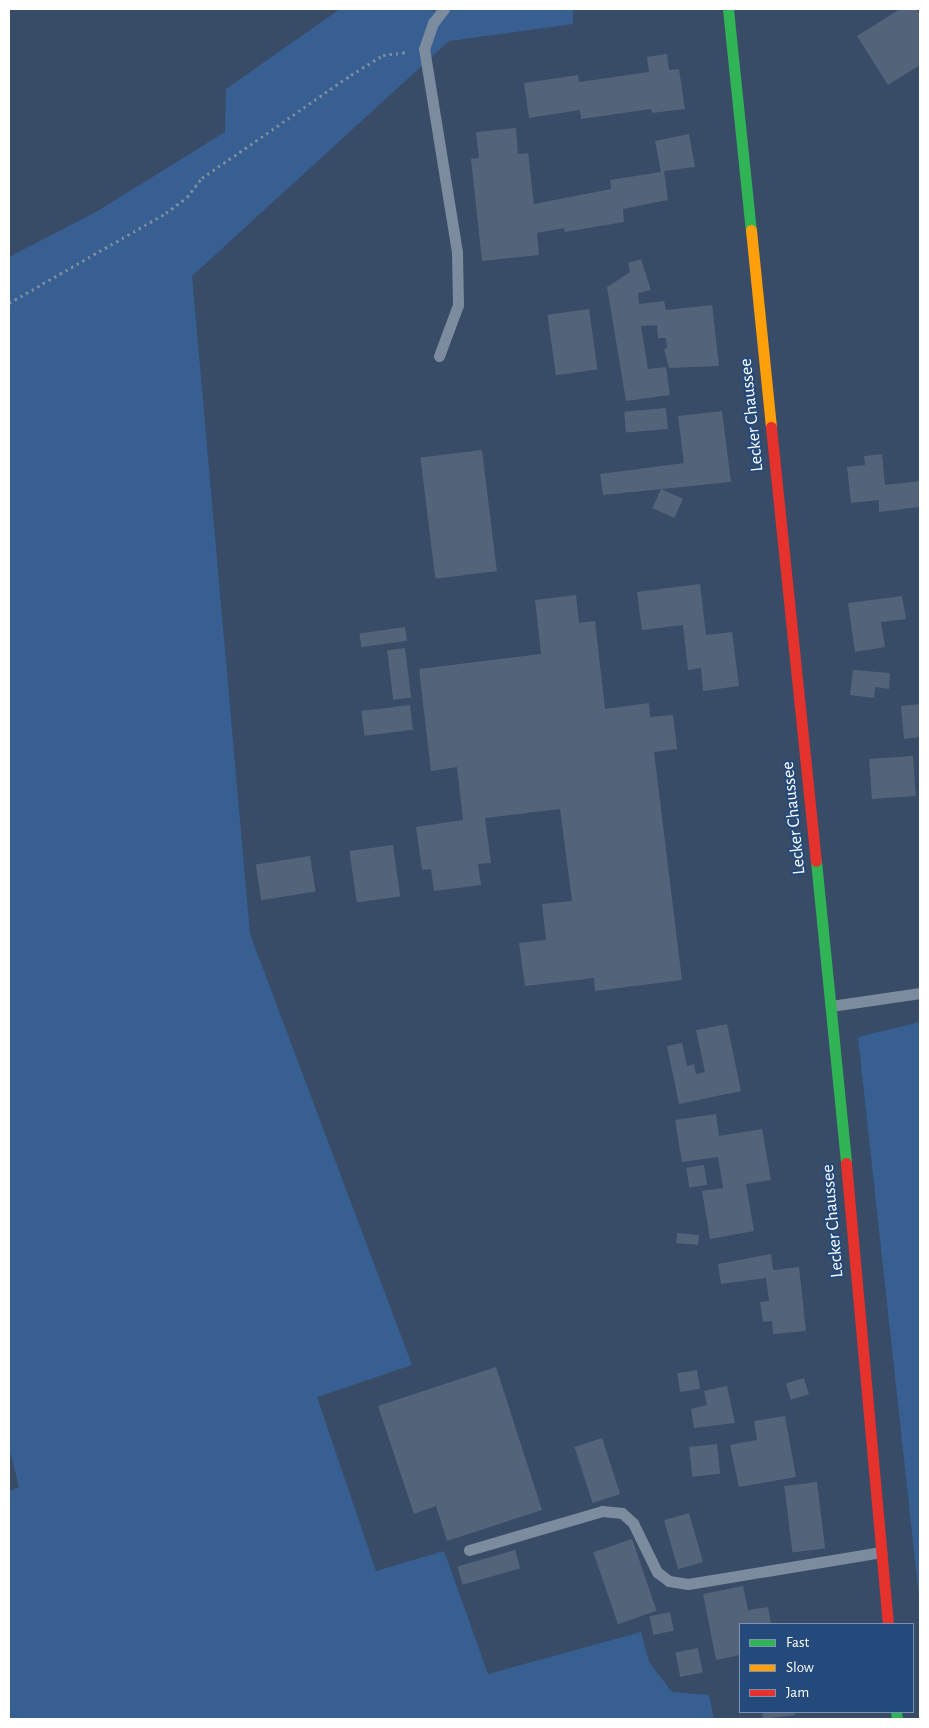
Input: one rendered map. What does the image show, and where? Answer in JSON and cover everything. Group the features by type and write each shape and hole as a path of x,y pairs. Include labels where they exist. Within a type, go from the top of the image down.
{"street":[{"name":"Lecker Chaussee","path":"728,9 831,1006 888,1623"}],"lane":[{"path":"439,356 458,305 456,252 424,49 433,23 444,9"},
{"path":"831,1006 920,992"},
{"path":"469,1550 602,1511 622,1513 628,1518 657,1572 669,1581 688,1584 881,1552"}],"path":[{"path":"9,303 166,213 188,197 202,178 383,55 424,49"}],"shaded area":[{"path":"340,9 573,9 573,24 449,41 192,276 250,934 412,1365 317,1397 376,1571 444,1551 488,1674 641,1632 649,1662 672,1692 709,1695 714,1719 9,1719 9,1491 19,1487 9,1447 9,257 96,212 225,132 226,89"},
{"path":"920,1022 920,1606 858,1037"}],"building":[{"path":"900,9 916,9 920,15 920,65 888,85 857,36"},
{"path":"667,54 669,70 679,69 685,109 652,113 651,109 581,119 580,110 529,118 524,83 578,75 579,82 649,72 647,57"},
{"path":"516,128 518,154 528,153 534,204 611,189 610,180 661,172 655,141 689,134 695,167 664,171 668,200 623,209 624,222 565,232 564,228 537,233 539,255 482,261 471,159 479,158 476,132"},
{"path":"641,259 651,290 638,293 639,304 664,301 666,310 712,305 719,366 669,368 664,349 667,348 666,338 658,338 657,325 641,326 648,369 666,367 670,395 626,401 607,287 630,272 628,263"},
{"path":"589,309 597,369 556,375 547,315"},
{"path":"666,408 668,429 626,433 624,412"},
{"path":"722,411 731,482 603,495 600,474 684,463 678,416"},
{"path":"482,450 497,571 435,579 420,458"},
{"path":"882,454 885,485 920,481 920,507 879,512 879,500 851,503 847,467 865,465 864,456"},
{"path":"661,489 683,499 674,518 652,508"},
{"path":"700,584 706,635 732,632 739,686 703,691 701,668 688,670 683,625 642,630 637,592"},
{"path":"576,595 579,623 595,621 605,709 649,703 650,717 673,715 677,749 654,752 682,980 595,991 594,978 525,986 519,943 546,940 542,904 572,901 560,809 485,818 491,863 478,864 481,885 434,891 431,869 422,870 416,827 463,820 457,767 431,771 419,669 541,654 535,600"},
{"path":"902,596 906,619 881,622 885,647 855,652 848,603"},
{"path":"405,627 407,641 361,647 359,633"},
{"path":"405,648 411,698 393,700 387,650"},
{"path":"853,670 890,673 889,689 875,687 874,698 850,695"},
{"path":"920,704 920,737 904,739 901,706"},
{"path":"410,705 413,730 364,736 361,711"},
{"path":"913,756 916,796 872,799 869,759"},
{"path":"393,845 400,896 357,903 349,851"},
{"path":"310,856 316,892 261,900 256,865"},
{"path":"727,1024 741,1091 679,1104 667,1046 682,1043 687,1066 694,1064 696,1074 705,1072 696,1030"},
{"path":"716,1114 719,1136 762,1129 771,1180 746,1184 754,1231 710,1239 702,1191 723,1188 718,1157 682,1162 675,1120"},
{"path":"704,1165 707,1185 689,1188 686,1168"},
{"path":"677,1233 699,1235 698,1245 676,1243"},
{"path":"771,1254 773,1270 799,1267 806,1331 773,1334 772,1321 763,1322 760,1302 769,1301 766,1278 721,1284 718,1264"},
{"path":"496,1367 542,1510 447,1541 436,1506 414,1514 378,1406"},
{"path":"697,1370 700,1389 680,1392 677,1373"},
{"path":"804,1378 809,1394 791,1400 786,1384"},
{"path":"727,1386 735,1423 694,1428 691,1409 707,1405 704,1391"},
{"path":"785,1416 796,1477 739,1487 730,1445 757,1440 754,1421"},
{"path":"602,1438 620,1494 593,1503 574,1447"},
{"path":"717,1444 720,1474 692,1477 689,1447"},
{"path":"817,1482 825,1549 792,1553 784,1486"},
{"path":"689,1513 703,1562 678,1569 664,1520"},
{"path":"632,1539 657,1611 618,1624 593,1552"},
{"path":"515,1550 520,1568 463,1585 457,1567"},
{"path":"743,1586 748,1610 768,1607 771,1623 739,1623 739,1655 716,1660 703,1594"},
{"path":"670,1612 674,1631 653,1635 649,1616"},
{"path":"698,1648 703,1673 680,1677 675,1652"},
{"path":"762,1713 794,1713 795,1715 763,1719"}],"traffic: fast":[{"path":"728,9 751,230"},
{"path":"816,861 846,1163"},
{"path":"896,1713 897,1719"}],"traffic: slow":[{"path":"751,230 771,427"}],"traffic: jam":[{"path":"771,427 816,861"},
{"path":"846,1163 888,1623"}]}
